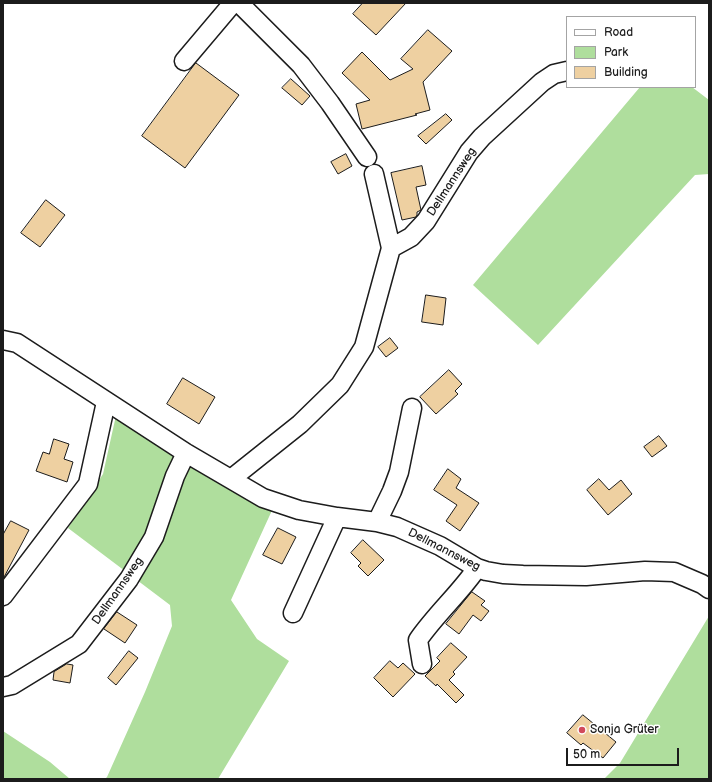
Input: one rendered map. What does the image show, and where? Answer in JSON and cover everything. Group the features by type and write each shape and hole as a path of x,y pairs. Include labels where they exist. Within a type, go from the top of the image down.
{"street":[{"path":"184,60 233,3"},
{"path":"239,3 301,65 330,103 367,157"},
{"name":"Dellmannsweg","path":"391,248 412,236 426,221 469,152 482,137 542,82 554,74 566,71"},
{"path":"231,479 300,424 340,385 364,347 391,248 374,174"},
{"name":"Dellmannsweg","path":"3,340 17,343 186,453 263,498 299,510 377,522 397,527 422,537 477,568 503,574 586,576 645,571 674,572 702,584 709,589"},
{"path":"3,596 88,484 106,402"},
{"path":"377,522 392,491 399,472 412,408"},
{"name":"Dellmannsweg","path":"3,687 12,685 80,644 129,579 154,537 186,453"},
{"path":"293,613 337,517"},
{"path":"422,664 418,640 427,627 468,581 477,568"}],"green space":[{"path":"639,88 693,88 709,100 709,174 695,175 538,345 473,285"},
{"path":"117,411 274,506 231,600 257,639 289,661 218,779 105,779 145,692 172,626 170,605 68,528 103,474"},
{"path":"709,616 709,779 604,779 620,763"},
{"path":"3,731 50,762 70,779 3,779"}],"building":[{"path":"363,3 406,3 376,35 353,14"},
{"path":"428,30 452,51 423,82 430,110 415,114 417,115 362,129 356,104 370,100 342,73 362,52 390,80 413,69 401,59"},
{"path":"196,63 239,95 185,168 142,136"},
{"path":"291,79 310,96 302,105 282,88"},
{"path":"446,114 452,120 426,144 418,136"},
{"path":"346,154 352,166 338,174 331,162"},
{"path":"422,166 426,185 416,187 421,210 417,212 416,217 402,220 391,173"},
{"path":"46,200 65,215 40,247 21,233"},
{"path":"426,295 446,298 443,325 422,322"},
{"path":"390,338 398,348 386,357 378,347"},
{"path":"449,370 462,384 455,391 458,394 436,414 420,397"},
{"path":"183,378 215,397 199,424 167,404"},
{"path":"659,436 667,446 652,457 644,447"},
{"path":"54,439 69,444 64,459 73,462 67,482 36,471 43,452 49,454"},
{"path":"448,469 461,479 456,488 479,503 460,531 446,521 457,505 434,490"},
{"path":"599,479 609,490 621,480 632,494 608,515 587,490"},
{"path":"11,521 29,530 3,579 3,535"},
{"path":"278,528 296,537 282,564 263,555"},
{"path":"363,540 384,560 368,576 358,566 361,563 351,553"},
{"path":"472,592 485,601 481,605 489,611 481,621 473,615 459,634 446,624"},
{"path":"117,612 137,625 125,643 104,629"},
{"path":"451,643 467,657 453,672 455,674 449,680 464,695 456,703 437,684 436,686 425,676 440,661 437,658"},
{"path":"129,651 138,658 116,685 108,678"},
{"path":"390,661 398,668 403,663 415,674 393,697 374,678"},
{"path":"67,664 73,665 70,683 53,680 54,672"},
{"path":"583,715 616,742 603,758 583,743 581,745 567,733"}],"place":[{"name":"Sonja Grüter","path":"582,730"}]}
